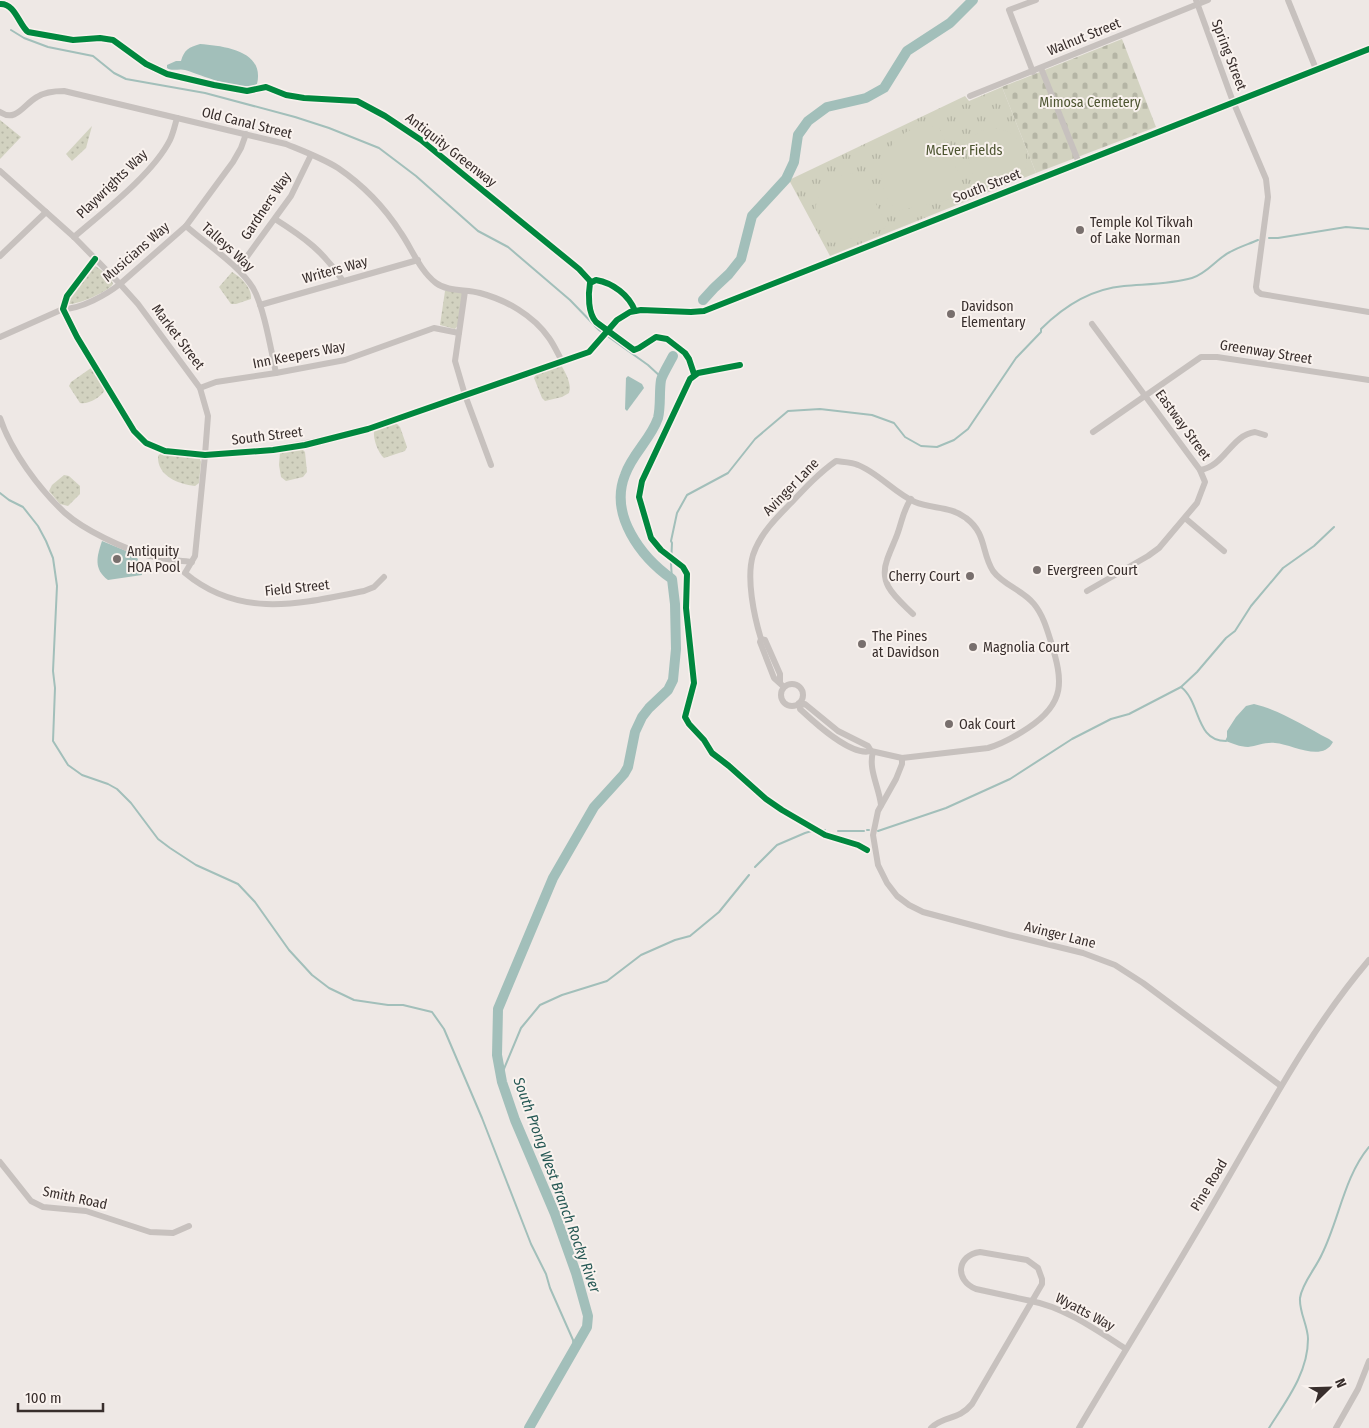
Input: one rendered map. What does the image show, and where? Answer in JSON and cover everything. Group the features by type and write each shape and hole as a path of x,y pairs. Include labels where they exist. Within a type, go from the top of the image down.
{"street":[{"path":"1033,72 1009,10 1036,0"},
{"name":"Walnut Street","path":"970,96 1033,72 1196,2 1208,0"},
{"path":"1288,0 1316,69"},
{"name":"Spring Street","path":"1196,2 1233,102 1264,173 1268,188 1257,291 1261,294 1369,312"},
{"name":"South Street","path":"613,324 624,315 635,311 704,311 1369,49"},
{"path":"1041,68 1079,163"},
{"name":"Old Canal Street","path":"0,112 9,116 14,115 39,96 55,91 64,92 286,144 311,155 338,168 379,204 402,234 424,270 437,284 456,290 479,292 510,304 531,319 549,337 562,361"},
{"name":"Playwrights Way","path":"74,237 122,196 150,168 169,141 177,118"},
{"name":"Musicians Way","path":"0,337 63,309 72,309 109,292 120,284 186,226 233,162 246,134"},
{"name":"Gardners Way","path":"238,269 291,196 311,155"},
{"name":"Market Street","path":"0,171 74,237 120,284 138,304 200,388 208,416 205,455 195,554 185,572"},
{"path":"0,256 46,212"},
{"path":"275,219 316,247 330,262 343,281"},
{"name":"Talleys Way","path":"186,226 238,269 252,286 260,304 276,373"},
{"path":"63,309 67,296 95,258"},
{"name":"Writers Way","path":"260,304 418,260"},
{"path":"464,291 455,361 465,395 491,465"},
{"name":"South Street","path":"63,309 77,337 134,431 146,444 165,451 205,455 273,450 368,429 589,352 595,347"},
{"name":"Eastway Street","path":"1087,591 1155,552 1197,503 1204,487 1204,479 1200,470 1092,324"},
{"name":"Inn Keepers Way","path":"200,388 216,382 345,360 434,328 459,333"},
{"name":"Greenway Street","path":"1093,432 1197,359 1206,356 1369,380"},
{"path":"0,418 5,432 22,460 44,492 66,514 104,538 150,556 192,562"},
{"path":"1200,470 1214,464 1242,437 1255,432 1264,436"},
{"name":"Avinger Lane","path":"782,684 780,674 765,640 761,639 751,586 753,557 760,540 773,522 820,472 836,461 858,464 915,502 958,513 972,523 980,535 993,571 1031,601 1038,610 1054,654 1059,682 1056,699 1044,717 1000,744 988,748 902,758 872,751 868,746 838,731 805,704 799,704"},
{"path":"911,499 905,508 884,573 888,588 913,614"},
{"path":"1185,518 1224,551"},
{"name":"Field Street","path":"185,572 209,590 254,604 272,605 293,604 364,591 374,587 384,577"},
{"path":"792,683 799,686 803,696 799,704 789,706 783,702 781,695 782,684 792,683"},
{"name":"Avinger Lane","path":"872,751 871,767 880,791 881,805"},
{"name":"Avinger Lane","path":"902,758 896,779 877,815 873,835 878,865 890,888 909,904 923,912 1083,953 1115,965 1159,994 1281,1086"},
{"name":"Pine Road","path":"1079,1428 1281,1086 1334,1004 1369,960"},
{"name":"Smith Road","path":"0,1162 31,1200 44,1207 86,1211 150,1232 173,1233 189,1226"},
{"name":"Wyatts Way","path":"1031,1301 1042,1284 1038,1268 1034,1263 1027,1260 980,1252 974,1252 965,1259 961,1272 969,1286 1049,1306 1067,1314 1126,1349"},
{"path":"931,1428 939,1422 959,1416 968,1409 1031,1301"},
{"path":"1336,1428 1358,1389 1369,1361"}],"green space":[{"name":"Mimosa Cemetery","path":"1122,39 1156,127 1036,173 1002,87"},
{"name":"McEver Fields","path":"1002,87 1036,173 830,256 789,180 965,96 969,101"},
{"path":"0,120 21,137 0,159"},
{"path":"92,126 86,148 72,161 66,154"},
{"path":"919,127 939,127 965,189 963,195 897,211 883,188 882,169 888,151 899,137 907,132"},
{"path":"994,128 1010,133 1020,142 1026,155 1025,172 1004,182 981,189 977,187 970,165 966,142 978,132"},
{"path":"852,173 861,175 886,223 885,228 863,236 831,243 822,233 817,222 817,201 829,183 839,176"},
{"path":"94,265 108,276 113,284 105,291 92,297 69,304 69,297"},
{"path":"232,272 245,283 250,291 251,299 231,304 219,287"},
{"path":"448,289 463,293 458,325 455,329 440,325 445,291"},
{"path":"561,365 567,375 569,393 562,397 545,401 534,378 536,374"},
{"path":"91,368 105,390 94,400 80,403 69,386 71,382"},
{"path":"396,423 400,427 407,447 405,451 384,458 376,446 374,431"},
{"path":"302,449 305,452 307,472 303,477 286,481 281,477 279,465 280,452"},
{"path":"160,454 200,459 199,483 195,486 188,485 170,478 161,469 158,456"},
{"path":"64,475 69,476 80,486 80,494 68,506 60,504 49,491 52,485"}],"water":[{"path":"200,44 221,46 241,52 249,57 255,64 258,73 257,84 251,86 232,85 185,70 167,68 167,65 181,61 188,50"},
{"path":"628,376 642,384 644,388 627,411 625,409 626,378"},
{"name":"Antiquity HOA Pool","path":"102,541 136,555 142,575 108,580 103,576 98,567 98,557"},
{"path":"1254,704 1283,714 1333,742 1328,748 1314,752 1275,743 1248,747 1225,741 1227,731 1236,717 1246,706"}],"waterway":[{"name":"South Prong West Branch Rocky River","path":"703,300 741,259 752,216 786,179 794,162 798,135 808,121 827,107 866,98 884,88 907,51 950,23 973,0"},
{"path":"11,30 24,38 48,47 93,56 114,73 126,79 205,93 295,117 379,148 416,176 478,231 508,247 570,300 599,330 648,365 661,377"},
{"path":"1269,238 1346,227 1369,229"},
{"path":"672,579 671,541 677,513 687,495 728,473 755,439 788,411 820,409 872,415 894,423 905,437 921,446 937,447 954,440 968,429 1016,358 1041,332 1041,329 1068,306 1089,295 1112,288 1167,283 1198,276 1220,258 1258,240"},
{"name":"South Prong West Branch Rocky River","path":"529,1428 587,1327 588,1316 576,1273 555,1214 515,1120 502,1082 497,1055 498,1009 553,878 594,807 628,767 635,732 642,717 668,690 673,680 676,649 675,604 672,579 660,570 639,547 631,534 621,505 621,490 628,467 651,433 658,418 661,380 673,356"},
{"path":"0,493 23,507 38,526 53,558 57,586 53,671 55,688 53,741 68,765 82,775 117,789 131,803 158,839 170,848 196,865 238,884 255,902 289,950 312,975 329,988 354,1000 388,1005 403,1005 432,1012 444,1029 482,1118 531,1244 546,1274 550,1288 573,1340 574,1350"},
{"path":"878,831 946,808 1010,779 1072,739 1111,719 1129,714 1181,687 1197,672 1226,638 1235,631 1251,606 1283,568 1314,546 1334,527"},
{"path":"1181,687 1192,702 1203,728 1216,739 1226,741"},
{"path":"755,867 777,845 815,830"},
{"path":"838,831 864,831"},
{"path":"501,1076 521,1028 540,1005 562,995 607,981 641,955 675,940 690,936 719,912 749,875"},
{"path":"1269,1428 1295,1386 1307,1351 1307,1329 1300,1303 1301,1292 1328,1241 1348,1185 1360,1159 1369,1147"}],"tunnel":[{"path":"595,347 613,325"}],"cycle path":[{"name":"Antiquity Greenway","path":"0,4 9,7 28,32 73,40 100,38 113,40 146,64 167,74 247,91 266,87 286,95 304,98 357,101 385,116 421,140 579,269 591,282"},
{"path":"95,259 67,296 63,309 77,337 134,431 146,443 165,451 205,455 273,450 305,445 368,429 589,352 617,320 630,312 641,310 704,311 1369,49"},
{"path":"635,311 625,295 614,287 596,280 590,283 589,304 591,314 596,322 634,350 656,337 667,339 685,353 694,374"},
{"path":"740,365 698,373 690,379 642,481 639,497 651,538 661,550 683,567 687,574 686,608 694,683 685,717 712,753 766,799 825,835 858,845 867,850"}],"place":[{"name":"Temple Kol Tikvah of Lake Norman","path":"1080,230"},
{"name":"Davidson Elementary","path":"951,314"},
{"name":"Antiquity HOA Pool","path":"117,559"},
{"name":"Evergreen Court","path":"1037,570"},
{"name":"Cherry Court","path":"970,576"},
{"name":"The Pines at Davidson","path":"862,644"},
{"name":"Magnolia Court","path":"973,647"},
{"name":"Oak Court","path":"949,724"}]}
